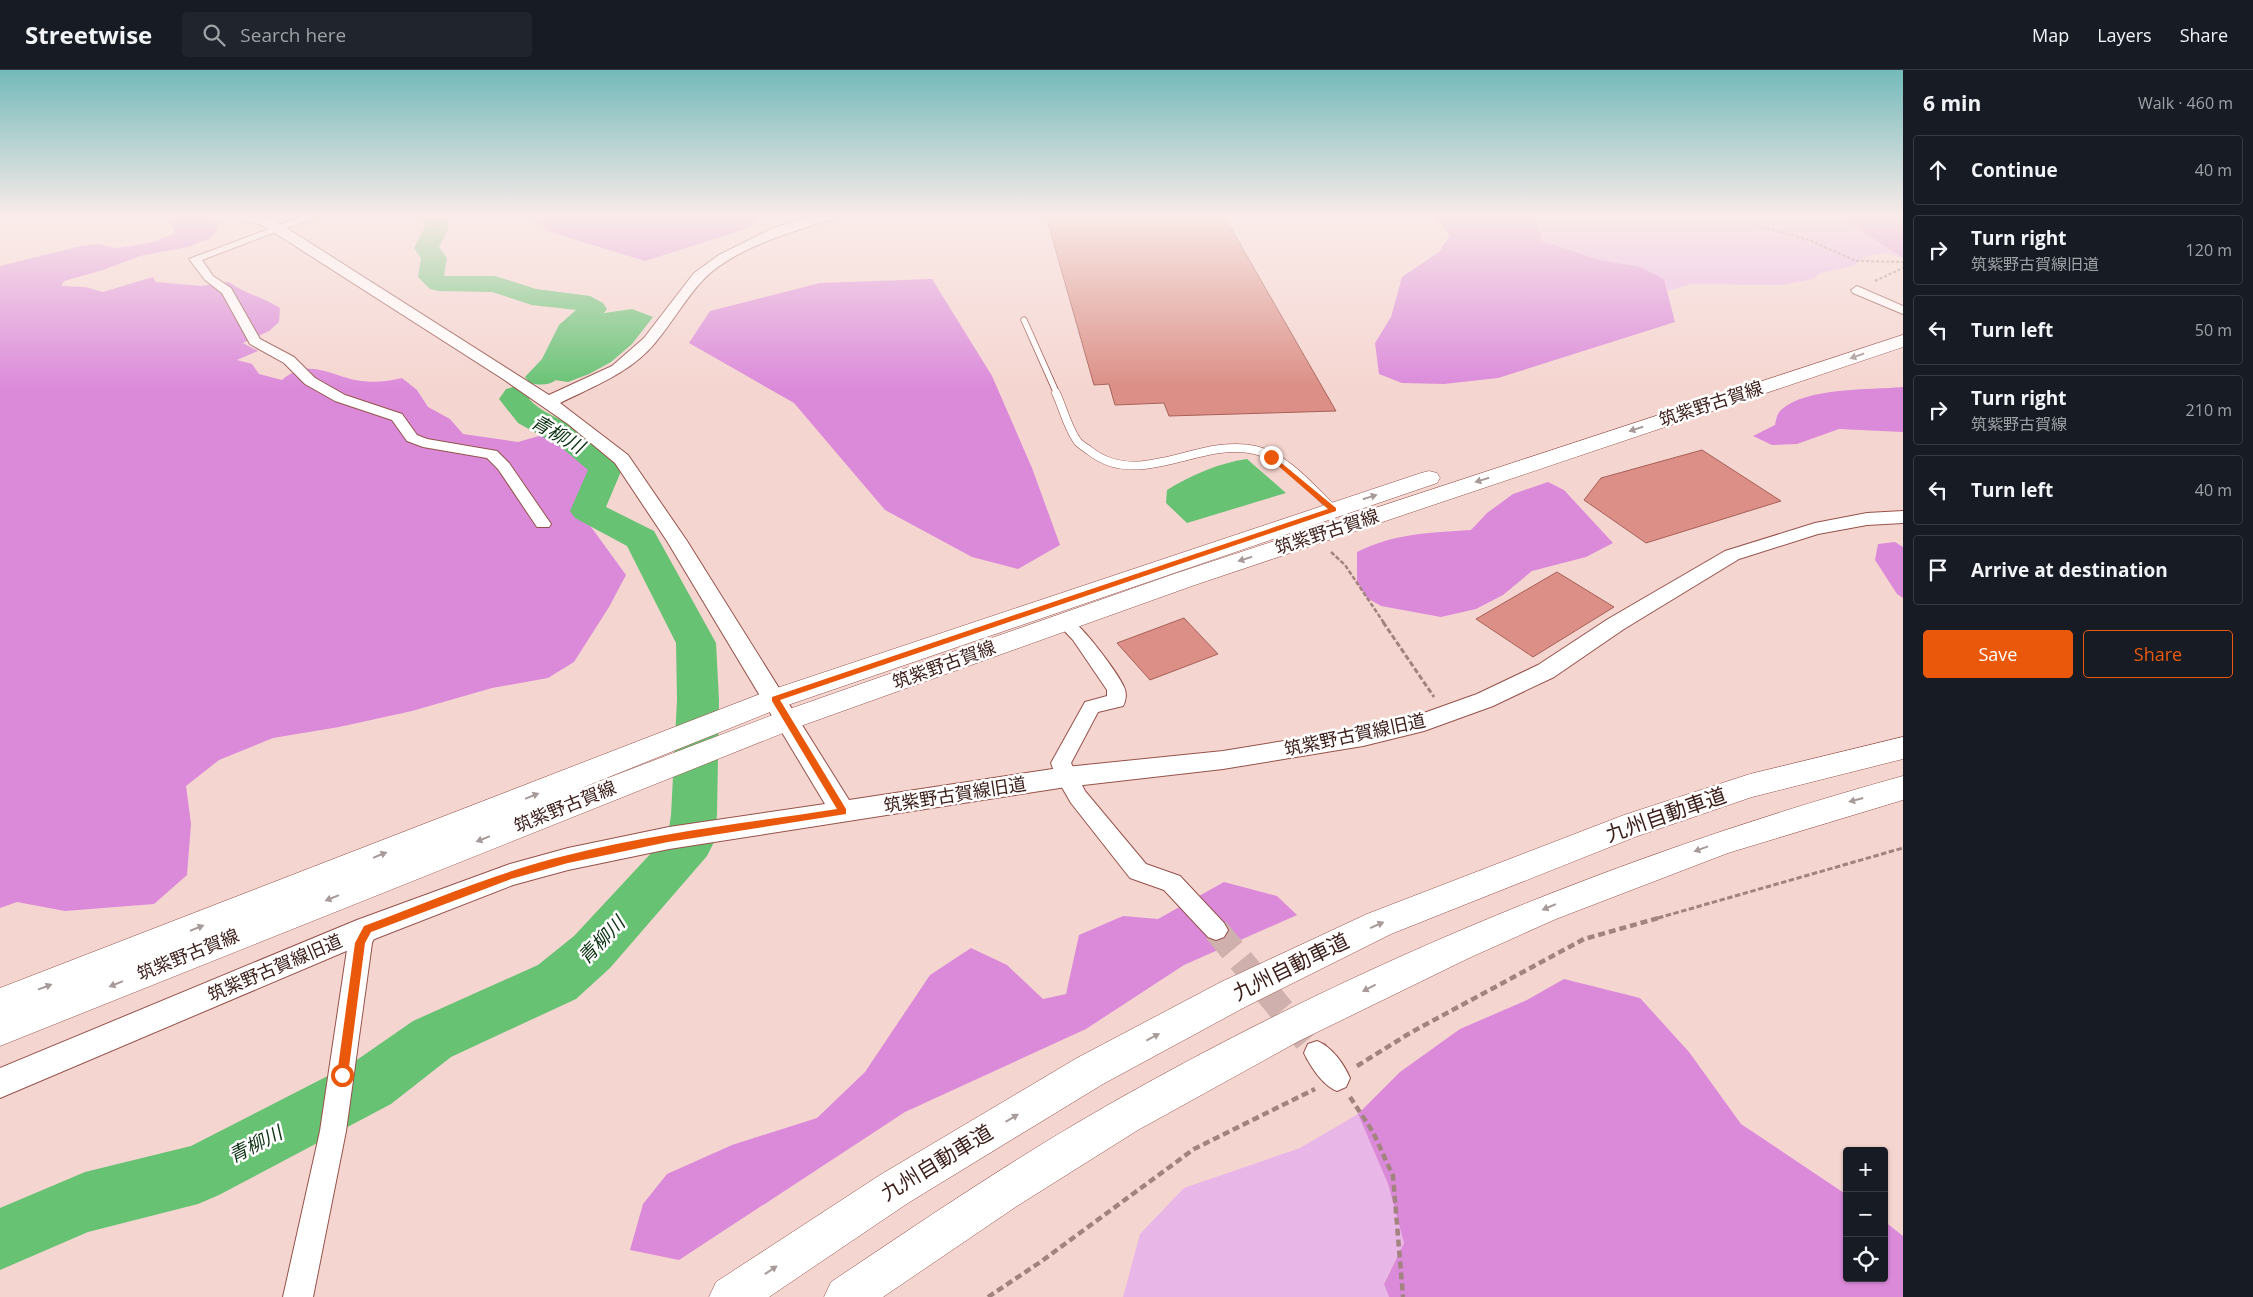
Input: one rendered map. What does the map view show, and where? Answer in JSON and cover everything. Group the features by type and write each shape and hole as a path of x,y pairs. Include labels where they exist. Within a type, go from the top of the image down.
{"main road":[{"name":"筑紫野古賀線","path":"0,1030 713,736 775,699 1333,509 1903,324"},
{"name":"筑紫野古賀線","path":"713,736 788,720 1314,536 1903,340"},
{"name":"九州自動車道","path":"730,1297 894,1188 1090,1070 1234,994 1379,924 1624,828 1750,786 1903,748"},
{"name":"筑紫野古賀線","path":"0,1005 675,751"},
{"path":"846,1297 936,1235 1100,1131 1269,1038 1407,968 1608,882 1808,814 1903,788"}],"street":[{"path":"205,273 208,278 227,291 255,341 289,360 310,382 340,398 397,417 412,438 423,443 492,454 504,466 543,524"},
{"path":"348,273 548,402 574,420 622,459 677,541 843,812"},
{"path":"548,402 618,369 649,341 703,273"},
{"path":"1857,290 1903,310"},
{"name":"筑紫野古賀線旧道","path":"0,1083 367,929 510,876 568,859 668,838 1066,777 1223,760 1345,740 1424,722 1485,700 1546,671 1616,624 1732,555 1815,529 1867,519 1903,517"},
{"path":"1065,622 1079,636 1116,689 1116,701 1092,707 1084,718 1061,763 1066,777 1078,797 1138,871 1172,883 1216,930"},
{"path":"298,1297 333,1131 360,943 367,929"},
{"path":"1317,1053 1336,1078"}],"lane":[{"path":"1024,320 1078,442 1088,453 1106,462 1131,466 1153,465 1208,448 1232,447 1255,450 1271,457 1286,468 1333,509"}],"path":[{"path":"1857,290 1892,273"},
{"path":"1314,536 1345,565 1446,714"},
{"path":"988,1297 1039,1263 1194,1149 1336,1078 1410,1032 1584,939 1903,848"},
{"path":"1336,1078 1373,1132 1393,1176 1403,1297"}],"shaded area":[{"path":"0,273 91,273 64,281 61,286 85,287 103,292 153,277 156,282 201,286 229,282 241,290 280,308 279,322 269,331 243,343 258,351 237,360 252,364 259,374 282,380 291,373 309,369 361,381 379,382 402,378 417,390 428,407 450,419 463,434 518,442 539,436 570,440 600,467 586,492 586,520 626,575 609,607 574,662 548,678 492,688 412,711 339,727 273,738 219,760 186,786 191,824 187,875 154,904 65,911 17,902 0,908"},
{"path":"1408,273 1653,273 1664,279 1675,322 1498,378 1444,384 1402,383 1379,374 1375,343 1391,317 1402,277"},
{"path":"1651,273 1820,273 1813,279 1782,285 1691,284 1668,291 1664,279"},
{"path":"932,279 992,376 1032,468 1060,545 1018,569 972,557 885,510 794,403 689,343 710,311 820,283"},
{"path":"632,309 653,317 632,344 611,362 589,374 568,382 548,379 565,363 580,329 598,314"},
{"path":"1903,387 1903,432 1839,429 1797,444 1772,445 1753,436 1775,425 1781,410 1806,397 1839,391"},
{"path":"1247,459 1286,493 1187,523 1166,503 1167,490 1176,485 1216,467"},
{"path":"1548,482 1564,490 1613,543 1586,557 1532,571 1503,595 1476,609 1441,617 1381,606 1367,598 1357,582 1357,552 1399,537 1471,530 1487,513 1513,494"},
{"path":"1895,542 1903,547 1903,598 1897,594 1875,560 1878,544"},
{"path":"1224,882 1277,896 1297,915 1184,965 1086,1029 905,1112 679,1260 630,1250 643,1204 667,1174 732,1145 817,1118 865,1072 930,975 971,948 1007,965 1043,999 1066,994 1079,935 1123,916 1158,919"},
{"path":"1564,979 1640,998 1689,1052 1741,1124 1843,1192 1843,1282 1888,1282 1888,1224 1903,1236 1903,1297 1389,1297 1384,1284 1404,1243 1388,1184 1358,1114 1400,1072 1460,1029 1527,1000"},
{"path":"1358,1114 1388,1184 1404,1243 1384,1283 1389,1297 1123,1297 1140,1234 1184,1188 1300,1148"}],"building":[{"path":"1062,273 1257,273 1336,411 1169,416 1164,403 1115,405 1109,384 1094,385"},
{"path":"1702,450 1781,501 1646,543 1584,500 1601,478"},
{"path":"1557,572 1614,607 1533,657 1476,619"},
{"path":"1184,618 1218,654 1150,680 1117,643"}],"waterway":[{"name":"青柳川","path":"432,273 431,277 439,283 454,285 495,284 532,297 581,302 593,309 569,331 555,363 540,377"},
{"name":"青柳川","path":"0,1239 85,1202 198,1174 371,1084 432,1039 557,982 592,952 670,867 690,842 694,815 698,700 696,643 641,539 587,511 605,469 590,453 573,440 524,412 514,399 517,395"}],"tunnel":[{"path":"1216,930 1317,1053"}],"route":[{"path":"342,1075 360,943 367,929 510,876 568,859 668,838 843,812 775,699 1333,509 1271,457"}]}
